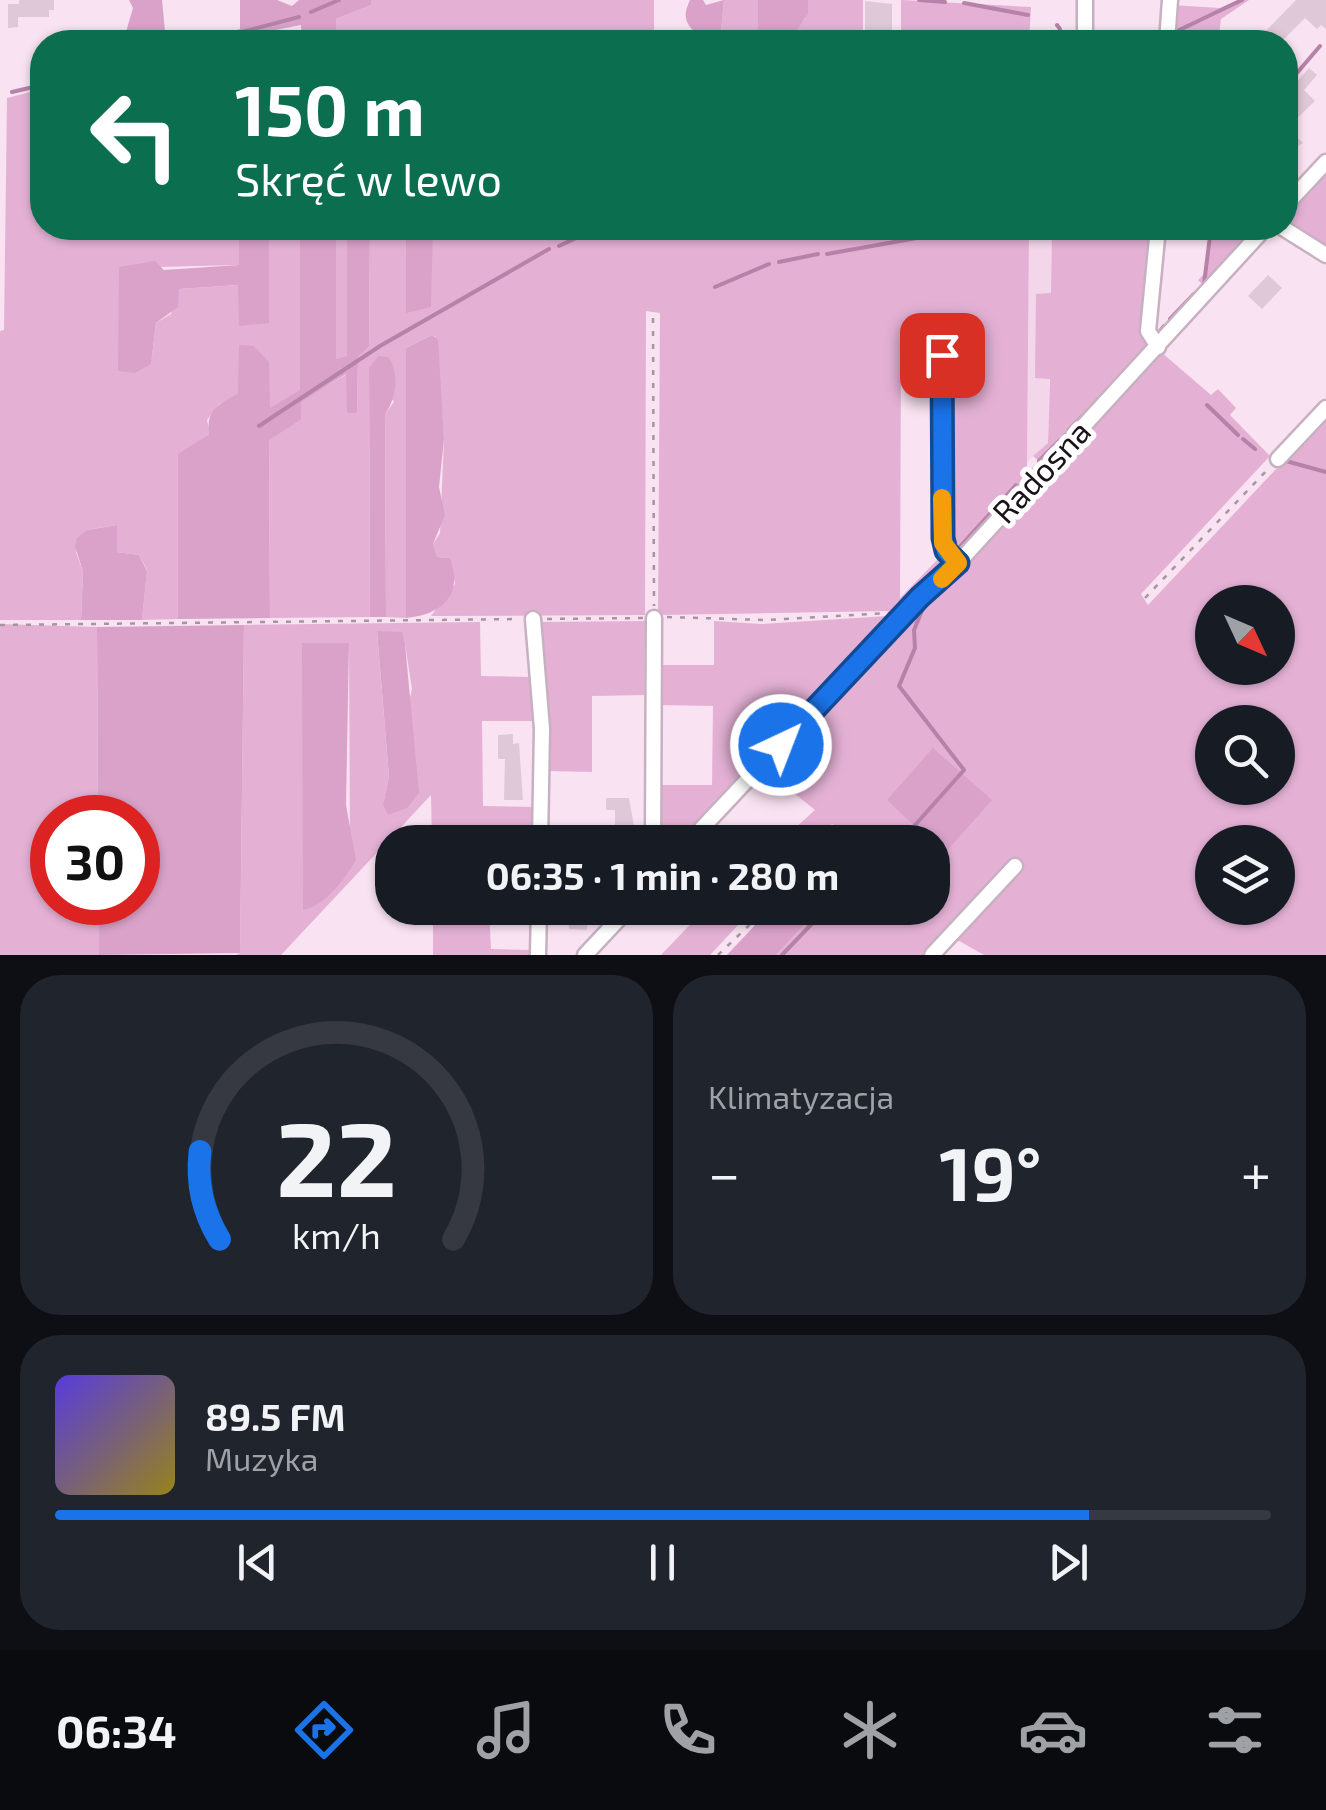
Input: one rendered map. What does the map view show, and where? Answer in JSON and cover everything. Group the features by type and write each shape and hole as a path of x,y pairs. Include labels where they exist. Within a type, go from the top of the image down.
{"street":[{"path":"1085,0 1085,30"},
{"path":"1167,30 1170,0"},
{"path":"1298,192 1326,162"},
{"path":"1298,237 1326,255"},
{"path":"1157,240 1148,331 1158,347"},
{"name":"Radosna","path":"706,825 905,612 958,563 1254,240"},
{"path":"942,355 943,538 946,551 958,563"},
{"path":"1278,459 1326,408"},
{"path":"652,825 654,618"},
{"path":"533,619 542,729 540,825"},
{"path":"932,955 1015,866"},
{"path":"538,955 539,925"},
{"path":"584,955 613,925"}],"path":[{"path":"652,318 654,618"},
{"path":"1145,598 1278,459"},
{"path":"0,625 765,620 905,612"},
{"path":"718,955 750,925"}],"shaded area":[{"path":"129,0 162,0 165,30 127,30 133,8"},
{"path":"240,0 277,0 292,6 299,0 371,0 371,5 336,19 336,30 301,30 301,25 236,30 240,29"},
{"path":"371,0 654,0 654,30 336,30 336,19 371,5"},
{"path":"690,0 703,0 706,5 724,0 721,30 693,30 686,14"},
{"path":"724,0 758,0 758,30 721,30"},
{"path":"758,0 808,0 808,14 797,30 758,30"},
{"path":"808,0 863,0 863,30 797,30 805,19"},
{"path":"901,0 1031,7 1030,30 901,30"},
{"path":"1249,0 1221,19 1220,30 1169,30 1171,5 1220,8"},
{"path":"30,92 30,240 239,240 239,265 159,267 151,364 156,323 171,314 178,289 239,285 269,323 269,240 300,240 301,390 270,409 238,395 219,404 207,420 210,433 179,455 178,619 142,620 147,570 139,555 117,552 116,525 87,530 76,552 83,572 81,620 0,620 0,331 4,330 7,98"},
{"path":"1326,167 1326,249 1298,230 1298,199"},
{"path":"239,240 269,240 269,323 239,326 238,285 179,289 178,307 156,323 151,364 135,373 118,371 119,267 155,261 164,270 239,265"},
{"path":"300,240 336,240 336,359 347,356 347,240 370,240 369,347 358,357 357,413 347,413 346,374 301,402 301,420 269,440 270,618 178,619 178,454 209,434 209,419 215,409 238,394 239,345 254,346 269,362 270,408 300,390"},
{"path":"336,240 347,240 347,357 336,359"},
{"path":"370,240 1029,240 1027,466 1033,471 959,556 948,548 951,335 935,335 934,361 901,361 900,598 942,555 949,568 890,611 658,615 660,313 646,311 645,615 431,616 455,584 450,558 437,557 433,544 440,533 444,439 436,337 432,335 406,348 406,618 386,617 385,414 394,402 369,368 370,617 270,618 269,439 301,420 300,402 347,374 347,413 357,412 358,357 369,347"},
{"path":"406,240 433,240 431,307 406,313"},
{"path":"1029,240 1052,240 1048,443 1027,462"},
{"path":"1052,240 1153,240 1144,338 1150,345 1042,464 1033,456 1048,443 1050,379 1035,378 1036,294 1051,293"},
{"path":"1208,240 1247,240 1205,287 1198,280 1207,271"},
{"path":"432,335 438,339 444,439 439,487 445,515 433,544 437,557 450,558 454,583 439,608 406,618 406,348"},
{"path":"1161,352 1211,395 1218,389 1236,408 1230,415 1270,456 1141,594 1148,605 1326,416 1326,955 984,955 954,938 1022,864 1015,857 925,955 776,955 804,925 950,925 950,825 914,825 887,800 914,825 799,825 815,810 764,769"},
{"path":"378,356 388,357 392,363 395,386 385,414 386,617 370,617 369,368"},
{"path":"117,525 117,552 139,555 147,571 142,620 81,620 83,572 75,546 77,538 87,530"},
{"path":"887,616 891,620 699,825 658,825 658,785 712,785 713,706 658,705 659,665 714,665 714,621 761,624"},
{"path":"645,621 644,695 592,696 592,772 547,771 540,622"},
{"path":"480,622 481,676 530,677 532,721 482,721 483,806 534,807 533,825 432,825 431,795 403,825 375,825 375,855 281,955 236,955 240,953 244,625","holes":["377,632 405,644 412,689 383,805 389,777","303,644 349,644 350,836"]},
{"path":"0,624 97,627 98,795 30,795 30,925 99,925 99,955 0,955"},
{"path":"244,625 240,953 99,955 99,925 160,925 160,795 98,795 97,627"},
{"path":"377,631 402,632 419,793 407,808 388,815 383,805 389,777"},
{"path":"302,643 349,643 346,805 356,860 327,897 303,910"},
{"path":"933,748 992,800 950,847 950,825 913,825 887,800"},
{"path":"433,925 490,925 491,949 532,950 532,955 433,955"},
{"path":"690,925 738,925 710,955 661,955"},
{"path":"755,925 804,925 776,955 727,955"}],"building":[{"path":"19,0 54,0 54,10 49,10 49,17 18,17 18,27 8,28 8,4 19,4"},
{"path":"1296,0 1326,0 1326,29 1321,25 1317,29 1305,18 1293,30 1267,30"},
{"path":"865,1 892,4 892,30 865,30"},
{"path":"1309,68 1317,75 1304,90 1315,101 1298,117 1298,80"},
{"path":"1268,275 1282,288 1262,309 1248,296"},
{"path":"513,734 513,744 519,743 523,800 504,800 505,759 498,759 498,735"},
{"path":"606,798 629,798 634,825 615,825 615,810 606,810"},
{"path":"569,925 587,925 587,930 569,929"}],"waterway":[{"path":"311,12 339,0"},
{"path":"919,0 945,2"},
{"path":"1179,30 1242,0"},
{"path":"964,3 1028,15"},
{"path":"249,30 299,17"},
{"path":"1057,25 1060,29"},
{"path":"1298,72 1320,46"},
{"path":"12,92 30,88"},
{"path":"559,246 572,240"},
{"path":"827,254 906,240"},
{"path":"1204,284 1210,240"},
{"path":"259,426 380,346 549,249"},
{"path":"779,262 818,254"},
{"path":"715,287 769,264"},
{"path":"1170,319 1194,294"},
{"path":"1157,335 1164,326"},
{"path":"1069,430 1148,349"},
{"path":"1207,405 1238,435"},
{"path":"1243,439 1255,449"},
{"path":"1039,461 1060,440"},
{"path":"1286,461 1326,472"},
{"path":"1024,476 1029,470"},
{"path":"956,551 1016,485"},
{"path":"925,582 945,561"},
{"path":"915,825 964,770 899,686 915,648 914,630 926,601"},
{"path":"782,955 811,925"}],"slow traffic":[{"path":"942,498 943,543 958,563 942,579"}],"route":[{"path":"781,745 920,597 958,563 946,551 943,538 942,355"}]}
